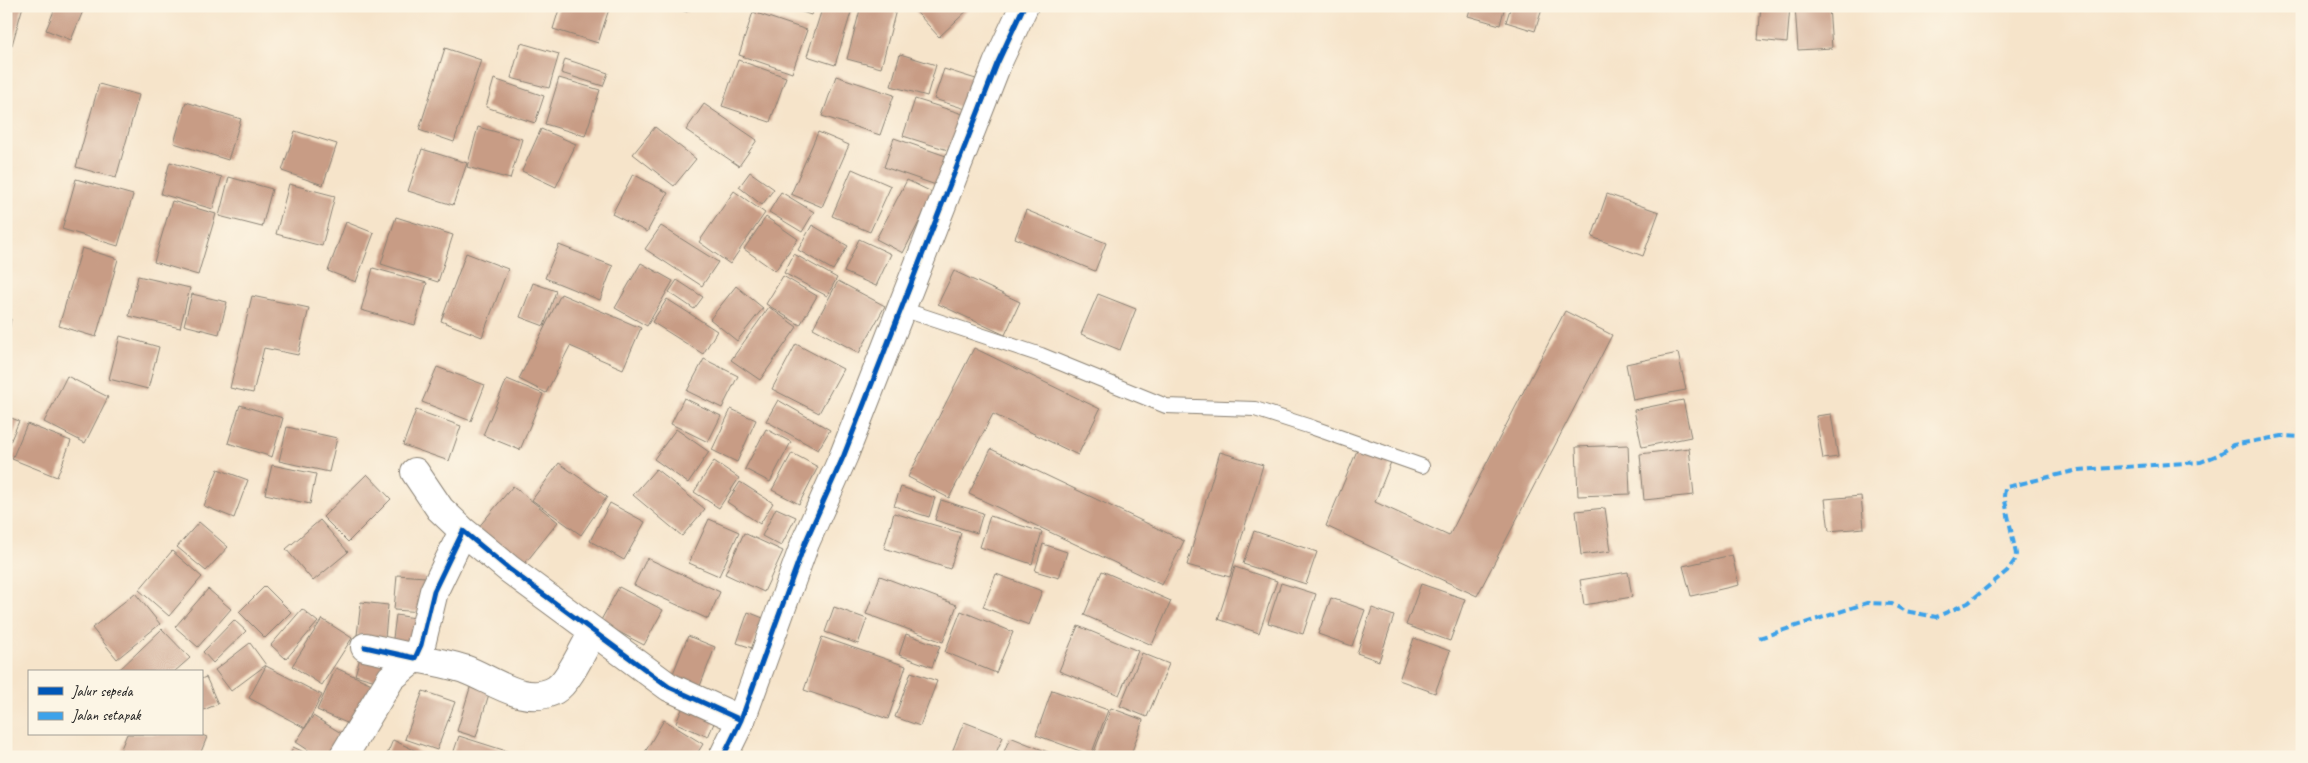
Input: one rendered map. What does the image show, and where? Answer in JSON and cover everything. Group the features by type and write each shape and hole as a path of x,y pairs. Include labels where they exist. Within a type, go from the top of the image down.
{"street":[{"path":"723,757 741,720 805,543 844,455 902,309 919,260 953,180 998,64 1024,6"},
{"path":"415,472 440,509 463,531 593,632 669,687 741,720"},
{"path":"343,757 391,678 415,658 421,644 434,591 463,531"},
{"path":"365,647 466,670 513,691 533,696 556,690 566,678 593,632"}],"lane":[{"path":"902,309 1041,355 1166,406 1255,409 1422,466"}],"building":[{"path":"6,6 23,6 12,45 6,43"},
{"path":"56,6 85,6 71,40 46,30"},
{"path":"560,6 601,6 609,9 598,43 553,29"},
{"path":"669,6 688,6 687,12"},
{"path":"785,6 814,6 811,15"},
{"path":"823,6 853,6 835,65 807,56"},
{"path":"861,6 897,6 881,68 847,59"},
{"path":"911,6 972,6 939,37"},
{"path":"1471,6 1505,6 1500,25 1468,16"},
{"path":"1511,6 1543,6 1535,31 1506,22"},
{"path":"1761,6 1790,6 1787,43 1758,40"},
{"path":"1795,6 1829,6 1832,48 1798,50"},
{"path":"753,12 807,30 792,73 739,55"},
{"path":"521,43 559,54 549,88 511,78"},
{"path":"445,48 481,60 454,142 419,130"},
{"path":"900,54 936,65 927,96 891,86"},
{"path":"565,59 608,73 603,86 561,73"},
{"path":"738,60 786,77 770,122 722,106"},
{"path":"944,69 979,80 969,110 934,99"},
{"path":"836,76 894,95 880,135 822,116"},
{"path":"559,78 600,90 585,136 545,124"},
{"path":"494,79 544,96 535,123 486,107"},
{"path":"99,84 139,95 116,178 76,167"},
{"path":"915,99 963,114 951,151 903,136"},
{"path":"186,102 241,119 228,160 174,143"},
{"path":"704,104 757,140 739,166 686,130"},
{"path":"478,127 522,139 510,179 467,167"},
{"path":"655,127 696,159 674,186 633,154"},
{"path":"541,129 576,144 556,187 522,171"},
{"path":"295,131 337,144 323,185 282,171"},
{"path":"818,132 849,145 822,207 791,194"},
{"path":"894,138 946,156 936,185 884,167"},
{"path":"422,149 467,163 453,205 408,191"},
{"path":"170,162 222,177 213,209 161,194"},
{"path":"852,169 891,186 870,232 832,216"},
{"path":"750,172 774,189 762,205 739,187"},
{"path":"633,174 668,193 647,232 612,214"},
{"path":"229,177 272,189 262,227 219,216"},
{"path":"76,179 133,195 118,246 62,229"},
{"path":"907,180 934,193 903,253 876,239"},
{"path":"289,184 335,196 322,246 276,234"},
{"path":"734,191 765,213 730,264 699,242"},
{"path":"781,192 814,212 802,232 769,212"},
{"path":"1607,194 1659,212 1643,256 1592,237"},
{"path":"172,201 216,214 198,275 154,262"},
{"path":"1026,210 1106,243 1095,271 1015,238"},
{"path":"396,217 453,235 438,282 381,264"},
{"path":"766,217 798,239 775,271 744,249"},
{"path":"346,222 374,233 356,282 328,271"},
{"path":"812,225 848,246 833,270 798,250"},
{"path":"661,226 718,262 702,286 645,249"},
{"path":"859,239 891,254 876,286 844,272"},
{"path":"559,245 613,266 600,300 545,278"},
{"path":"82,248 118,259 96,337 59,326"},
{"path":"466,253 508,269 482,337 441,321"},
{"path":"794,254 837,278 827,296 784,273"},
{"path":"641,263 673,281 647,326 615,308"},
{"path":"373,268 427,283 415,325 361,310"},
{"path":"954,271 1020,302 1005,335 938,304"},
{"path":"138,276 190,288 180,328 129,316"},
{"path":"783,276 817,296 800,325 766,304"},
{"path":"677,280 703,297 694,309 669,292"},
{"path":"838,281 885,306 859,353 813,328"},
{"path":"533,283 556,291 544,326 520,317"},
{"path":"736,286 763,308 737,341 710,319"},
{"path":"192,294 227,302 219,334 184,325"},
{"path":"561,294 641,328 623,369 570,346 546,393 519,379"},
{"path":"1098,294 1136,309 1120,350 1081,334"},
{"path":"252,296 309,308 298,355 264,348 253,393 230,388"},
{"path":"667,299 717,331 703,354 652,322"},
{"path":"769,307 797,327 760,380 731,360"},
{"path":"1565,311 1612,335 1477,596 1326,526 1358,448 1391,462 1375,502 1449,536"},
{"path":"6,318 11,319 7,343 6,342"},
{"path":"120,336 159,347 148,389 109,379"},
{"path":"796,344 843,369 819,413 772,389"},
{"path":"974,348 1100,409 1078,455 993,414 949,498 908,477"},
{"path":"1678,353 1686,390 1633,400 1626,364"},
{"path":"704,359 738,376 722,408 687,391"},
{"path":"437,367 485,385 471,421 422,402"},
{"path":"67,376 108,397 85,443 44,422"},
{"path":"507,379 543,394 520,450 483,435"},
{"path":"684,398 721,416 708,442 671,424"},
{"path":"778,400 830,430 818,450 766,421"},
{"path":"1683,400 1691,437 1642,447 1634,410"},
{"path":"240,405 283,418 272,457 228,443"},
{"path":"731,409 756,420 737,462 712,450"},
{"path":"416,410 461,426 449,461 403,445"},
{"path":"1831,414 1838,457 1823,459 1816,416"},
{"path":"6,416 19,421 6,452"},
{"path":"27,424 71,441 57,477 12,459"},
{"path":"287,427 337,438 329,472 279,461"},
{"path":"676,429 709,452 688,483 654,459"},
{"path":"766,429 791,442 770,482 745,469"},
{"path":"1628,445 1630,494 1578,496 1576,447"},
{"path":"1689,448 1694,495 1644,500 1640,454"},
{"path":"991,449 1184,541 1162,585 969,494"},
{"path":"1220,452 1263,465 1230,577 1187,565"},
{"path":"792,453 818,467 799,504 772,490"},
{"path":"714,461 739,478 719,508 694,492"},
{"path":"559,463 607,497 581,535 532,500"},
{"path":"272,465 316,474 310,504 265,494"},
{"path":"218,469 248,480 234,518 204,506"},
{"path":"656,469 705,509 682,536 633,495"},
{"path":"367,474 391,499 348,542 323,517"},
{"path":"740,482 773,503 760,524 727,502"},
{"path":"513,486 558,522 523,566 477,529"},
{"path":"901,487 935,498 929,517 894,506"},
{"path":"1861,496 1864,528 1829,531 1825,499"},
{"path":"941,500 983,513 977,533 935,520"},
{"path":"610,503 645,522 624,560 590,541"},
{"path":"776,508 796,517 781,546 762,536"},
{"path":"1605,508 1611,551 1581,555 1576,511"},
{"path":"894,513 961,533 950,569 884,548"},
{"path":"990,516 1042,532 1032,564 980,547"},
{"path":"709,519 739,532 719,576 689,563"},
{"path":"320,520 348,552 313,581 286,549"},
{"path":"199,522 228,547 206,571 177,547"},
{"path":"1254,531 1317,552 1306,584 1243,564"},
{"path":"744,533 783,551 764,592 725,574"},
{"path":"1043,544 1067,552 1059,578 1035,571"},
{"path":"172,551 202,577 169,616 139,590"},
{"path":"1732,555 1739,585 1691,596 1683,566"},
{"path":"647,558 720,592 708,619 634,585"},
{"path":"1235,567 1277,581 1259,633 1218,619"},
{"path":"1102,571 1171,601 1152,645 1084,615"},
{"path":"1628,572 1632,597 1584,605 1580,580"},
{"path":"996,574 1042,591 1029,625 983,607"},
{"path":"397,575 425,577 422,612 394,610"},
{"path":"880,576 957,605 943,642 866,614"},
{"path":"1281,583 1316,594 1303,634 1268,623"},
{"path":"1421,584 1465,599 1450,641 1406,625"},
{"path":"265,586 291,612 265,638 239,612"},
{"path":"619,587 663,610 644,645 600,622"},
{"path":"208,589 231,609 198,647 175,627"},
{"path":"135,593 160,624 117,659 92,628"},
{"path":"1331,598 1365,610 1352,646 1318,634"},
{"path":"361,602 388,605 385,638 357,635"},
{"path":"834,607 867,619 858,644 825,632"},
{"path":"1372,608 1394,616 1379,661 1357,653"},
{"path":"302,609 318,622 286,659 271,645"},
{"path":"961,611 1013,632 996,673 945,652"},
{"path":"748,612 763,618 752,648 737,643"},
{"path":"396,615 421,619 416,649 392,646"},
{"path":"322,619 352,638 322,685 292,666"},
{"path":"234,620 246,631 213,663 203,652"},
{"path":"1078,626 1138,651 1119,695 1059,671"},
{"path":"162,629 190,658 176,670 119,670"},
{"path":"906,634 940,646 932,667 899,655"},
{"path":"688,636 715,647 700,686 672,676"},
{"path":"822,637 906,666 888,719 804,690"},
{"path":"1414,638 1450,651 1435,693 1399,680"},
{"path":"250,643 266,665 231,691 215,670"},
{"path":"362,651 386,657 379,682 355,675"},
{"path":"1142,653 1169,664 1147,717 1120,706"},
{"path":"266,666 322,695 305,728 249,698"},
{"path":"336,668 374,685 356,727 317,710"},
{"path":"911,672 937,681 920,726 895,717"},
{"path":"206,677 218,704 202,711 202,679"},
{"path":"473,678 492,684 476,737 457,731"},
{"path":"1052,690 1108,710 1091,755 1036,735"},
{"path":"423,691 455,702 437,750 405,739"},
{"path":"686,700 718,714 708,737 676,723"},
{"path":"1111,708 1143,720 1130,757 1092,757"},
{"path":"313,716 351,739 341,757 319,757 296,742"},
{"path":"664,720 703,744 695,757 642,757"},
{"path":"964,722 1003,737 994,757 950,757"},
{"path":"202,735 207,737 199,757 135,757 120,751 126,736"},
{"path":"459,736 522,756 522,757 452,757"},
{"path":"1010,737 1060,757 1002,757"},
{"path":"393,740 429,757 386,757"},
{"path":"293,747 315,757 289,757"}],"marked path":[{"path":"1759,638 1867,603 1892,604 1905,611 1936,617 1968,603 2007,571 2015,560 2016,554 2004,496 2007,487 2078,470 2201,462 2220,454 2233,445 2282,436 2302,437"}],"cycle path":[{"path":"723,757 741,720 805,543 844,455 997,64 1024,6"},
{"path":"365,647 415,658 421,645 434,591 463,531 509,569 669,687 741,720"}]}
